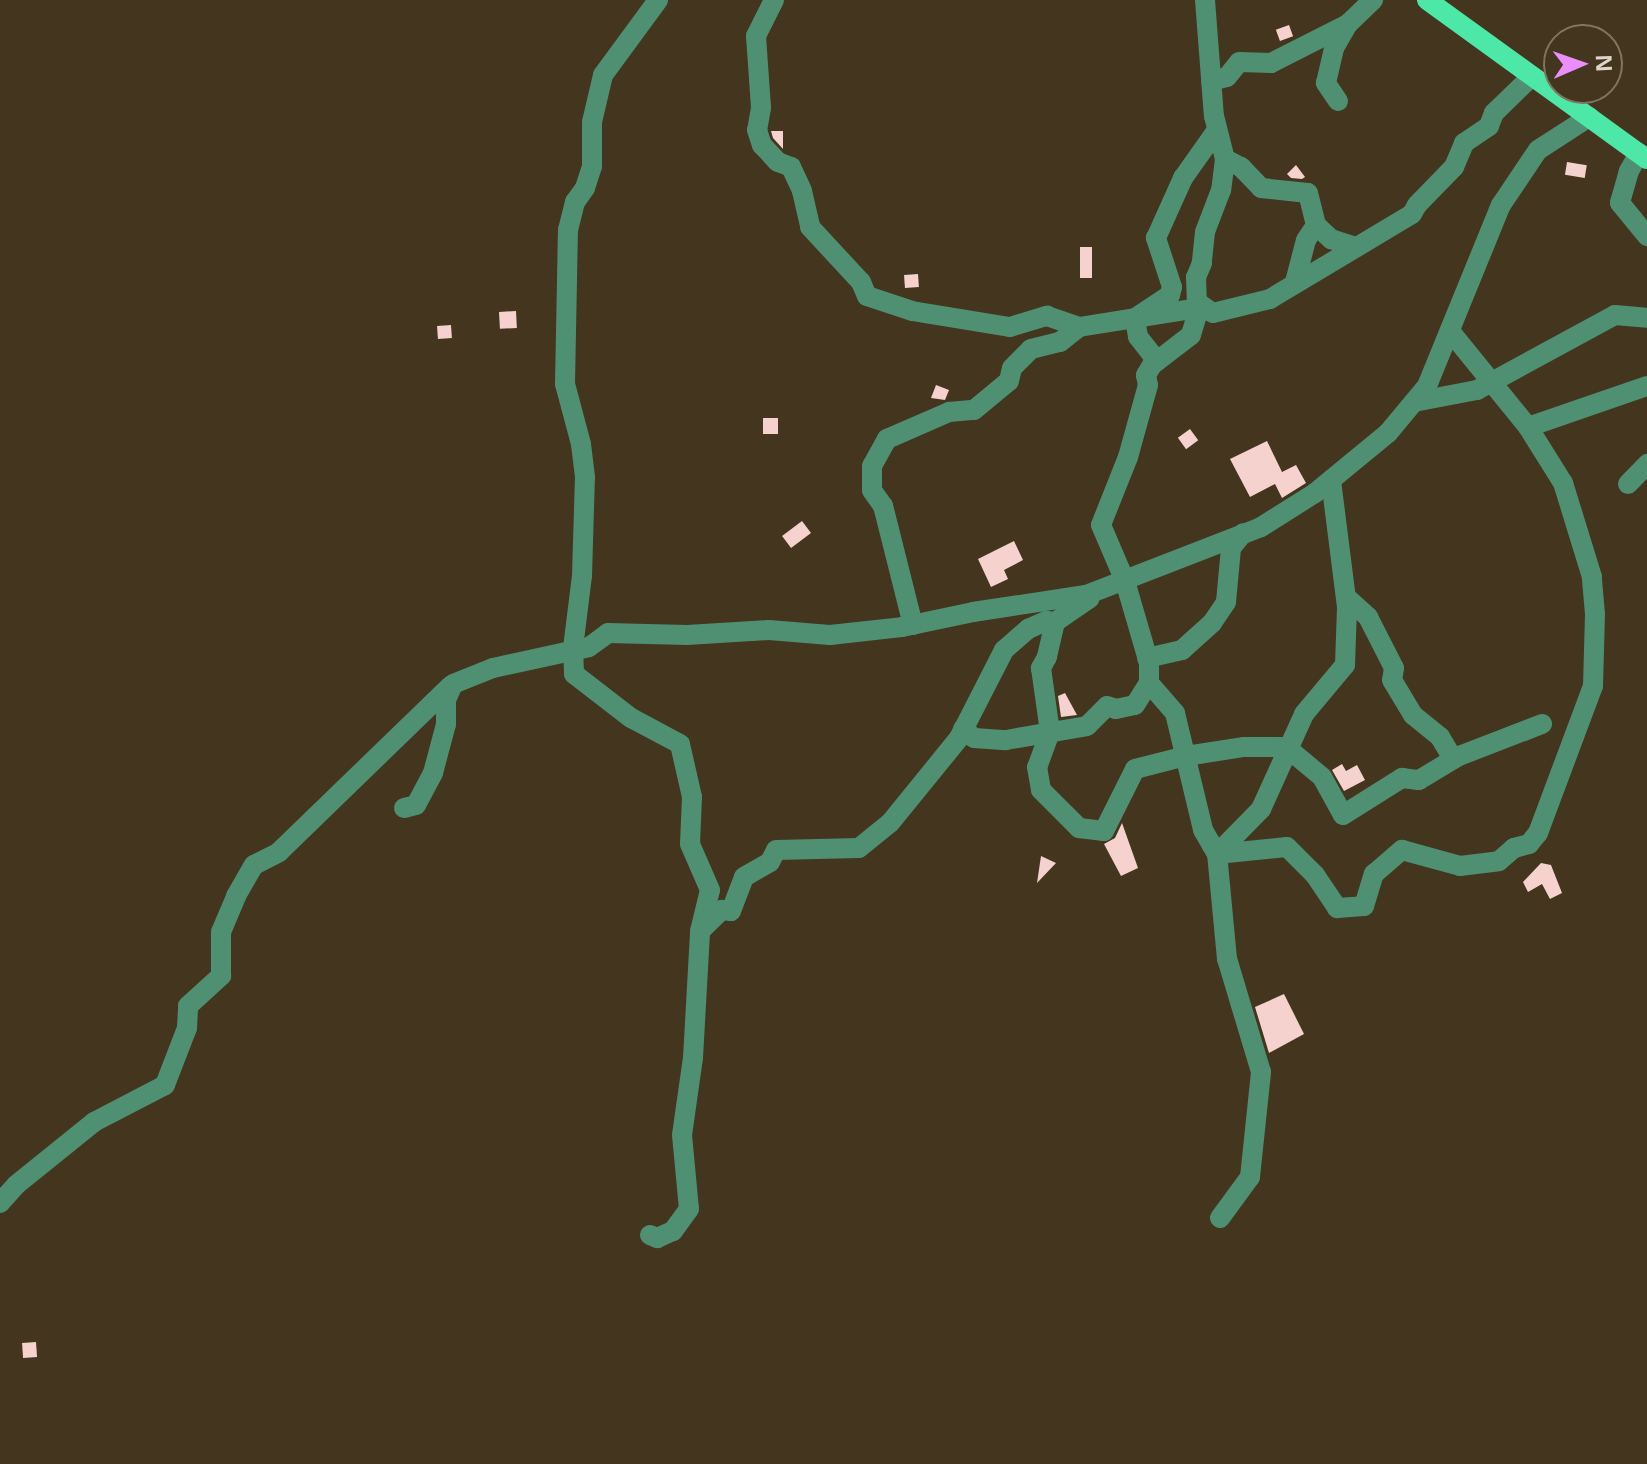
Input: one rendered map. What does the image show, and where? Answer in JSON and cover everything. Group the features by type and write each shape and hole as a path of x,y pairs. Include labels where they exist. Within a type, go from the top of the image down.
{"main road":[{"path":"1427,0 1643,156"}],"street":[{"path":"650,1235 657,1238 673,1231 689,1209 682,1135 693,1058 700,931 710,890 690,844 692,797 680,744 631,718 574,674 573,648 582,576 585,477 581,444 565,384 568,230 575,202 585,188 592,166 592,122 603,75 658,0"},
{"path":"774,0 756,36 761,108 757,130 762,145 778,162 791,167 802,191 810,227 855,275 867,296 912,311 1010,327 1047,316 1079,327 1197,305 1213,313 1270,299 1412,214 1454,167 1464,143 1489,126 1494,113 1532,76"},
{"path":"1205,0 1217,130 1225,159 1221,190 1205,232 1202,263 1196,277 1197,305 1191,335 1157,361 1146,375 1148,385 1128,457 1101,525 1125,581 1147,658 1149,683 1175,713 1203,830 1217,854 1227,959 1261,1072 1250,1177 1220,1218"},
{"path":"1338,101 1326,83 1334,48 1348,24 1373,0"},
{"path":"1211,81 1227,77 1239,62 1271,63 1348,24"},
{"path":"0,1203 16,1185 94,1122 165,1085 187,1028 188,1006 221,976 221,932 236,896 254,865 279,852 453,684 493,668 573,648 589,647 608,633 687,635 769,630 830,635 913,625 1103,589 1261,527 1331,480 1388,433 1427,386 1501,205 1538,150 1589,117"},
{"path":"1135,318 1170,295 1172,287 1156,238 1183,178 1217,130"},
{"path":"1643,156 1629,171 1620,203 1647,236"},
{"path":"1225,159 1241,167 1261,188 1308,193 1316,225 1331,239 1356,247"},
{"path":"1295,282 1306,240 1316,225"},
{"path":"1414,402 1477,390 1615,315 1647,318"},
{"path":"1135,318 1138,337 1157,361"},
{"path":"913,625 883,506 872,490 872,466 887,439 949,412 974,410 1009,381 1012,368 1031,349 1060,342 1079,327"},
{"path":"1217,854 1287,847 1315,875 1337,908 1364,906 1374,874 1402,850 1460,866 1499,861 1514,848 1529,844 1538,833 1593,686 1595,614 1592,577 1563,483 1528,427 1450,331"},
{"path":"1528,427 1647,386"},
{"path":"1628,484 1647,464"},
{"path":"1217,854 1261,809 1286,747 1304,714 1345,665 1346,597 1331,480"},
{"path":"1147,658 1182,650 1212,623 1226,602 1231,548 1243,533"},
{"path":"700,931 722,910 731,911 744,877 770,862 776,850 859,848 890,823 963,729 1004,650 1028,629 1046,621 1055,622 1103,589"},
{"path":"1346,597 1368,617 1394,668 1392,680 1413,715 1440,737 1453,759"},
{"path":"1055,622 1047,657 1041,668 1050,732 1037,767 1041,790 1079,828 1104,831 1135,769 1186,756 1244,747 1286,747 1322,777 1343,815 1402,778 1419,780 1453,759 1542,724"},
{"path":"963,729 974,738 987,740 1087,726 1107,706 1116,709 1135,705 1149,683"},
{"path":"404,808 416,805 433,773 446,724 446,700 453,684"}],"building":[{"path":"1289,25 1293,36 1280,41 1276,30"},
{"path":"771,131 783,131 783,149 773,138"},
{"path":"1567,162 1587,165 1585,178 1565,175"},
{"path":"1296,165 1305,177 1302,179 1291,178 1287,174"},
{"path":"1080,247 1092,247 1092,278 1080,278"},
{"path":"918,274 919,287 905,288 904,275"},
{"path":"516,311 517,328 500,329 499,312"},
{"path":"451,325 452,338 438,339 437,326"},
{"path":"936,385 949,390 945,400 931,398"},
{"path":"763,418 778,418 778,434 763,434"},
{"path":"1190,429 1198,440 1186,449 1178,438"},
{"path":"1267,441 1282,472 1296,465 1306,483 1282,498 1275,484 1250,497 1230,459"},
{"path":"802,521 811,533 791,548 782,536"},
{"path":"1014,541 1023,560 1004,570 1008,579 991,587 978,559"},
{"path":"1065,693 1077,715 1061,717 1058,696"},
{"path":"1342,764 1346,771 1357,765 1365,780 1344,791 1332,770"},
{"path":"1122,823 1138,868 1121,876 1104,844 1115,838"},
{"path":"1041,856 1056,863 1037,883"},
{"path":"1541,863 1551,865 1562,893 1550,899 1542,884 1528,892 1523,882"},
{"path":"1284,994 1304,1034 1269,1053 1255,1007"},
{"path":"36,1342 37,1357 23,1358 22,1343"}]}
